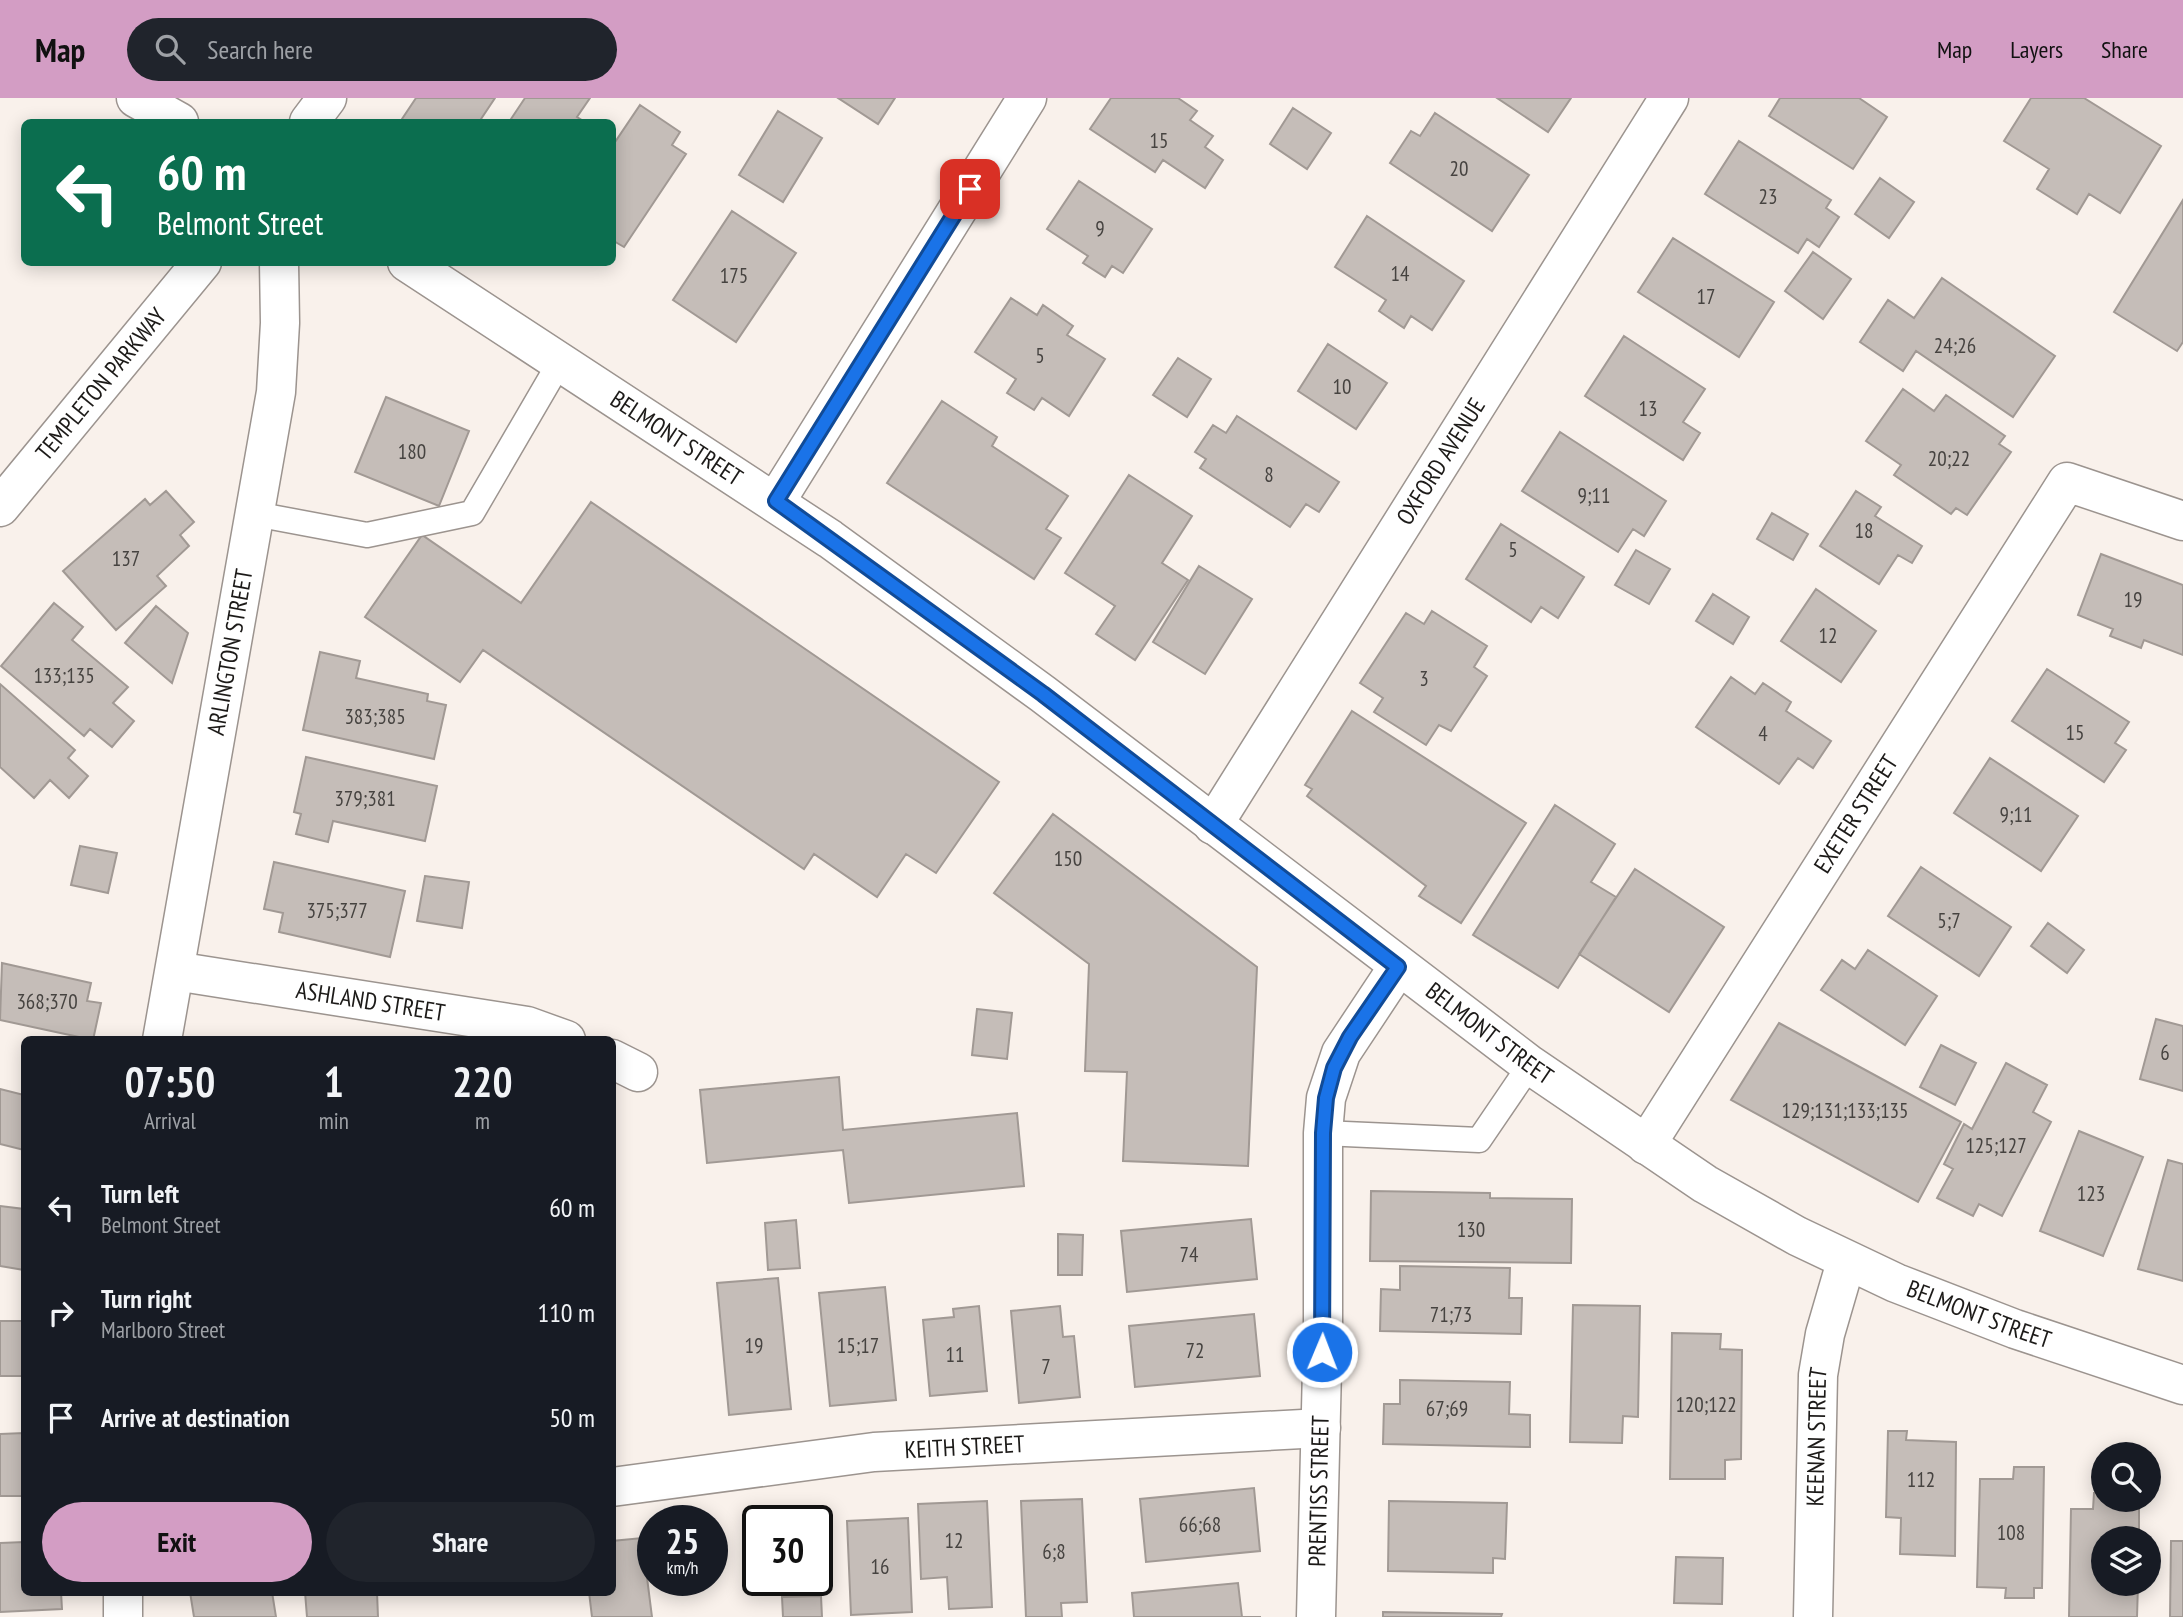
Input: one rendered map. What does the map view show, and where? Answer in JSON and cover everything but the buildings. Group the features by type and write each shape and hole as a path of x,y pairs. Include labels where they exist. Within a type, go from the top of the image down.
{"street":[{"path":"136,98 174,113"},
{"path":"311,119 327,98"},
{"path":"776,501 1027,98"},
{"name":"OXFORD AVENUE","path":"1213,825 1669,98"},
{"name":"TEMPLETON PARKWAY","path":"0,507 199,266"},
{"name":"ARLINGTON STREET","path":"163,1036 276,391 280,323 279,266"},
{"name":"BELMONT STREET","path":"413,266 776,501 1011,671 1530,1066 1646,1145 1748,1209 1846,1262 1989,1319 2183,1385"},
{"name":"EXETER STREET","path":"1646,1145 2067,482 2183,521"},
{"name":"PRENTISS STREET","path":"1316,1617 1321,1428 1323,1133 1326,1098 1334,1068 1350,1037 1398,967"},
{"name":"ASHLAND STREET","path":"175,971 527,1026 555,1036"},
{"name":"KEENAN STREET","path":"1813,1617 1818,1375 1825,1334 1846,1262"},
{"name":"KEITH STREET","path":"616,1486 874,1452 1321,1428"},
{"path":"123,1596 124,1617"}],"lane":[{"path":"255,514 367,535 472,513 560,362"},
{"path":"1323,1133 1479,1140 1530,1066"}],"route":[{"path":"970,189 776,501 1043,694 1398,967 1341,1053 1326,1098 1323,1133 1322,1352"}]}
